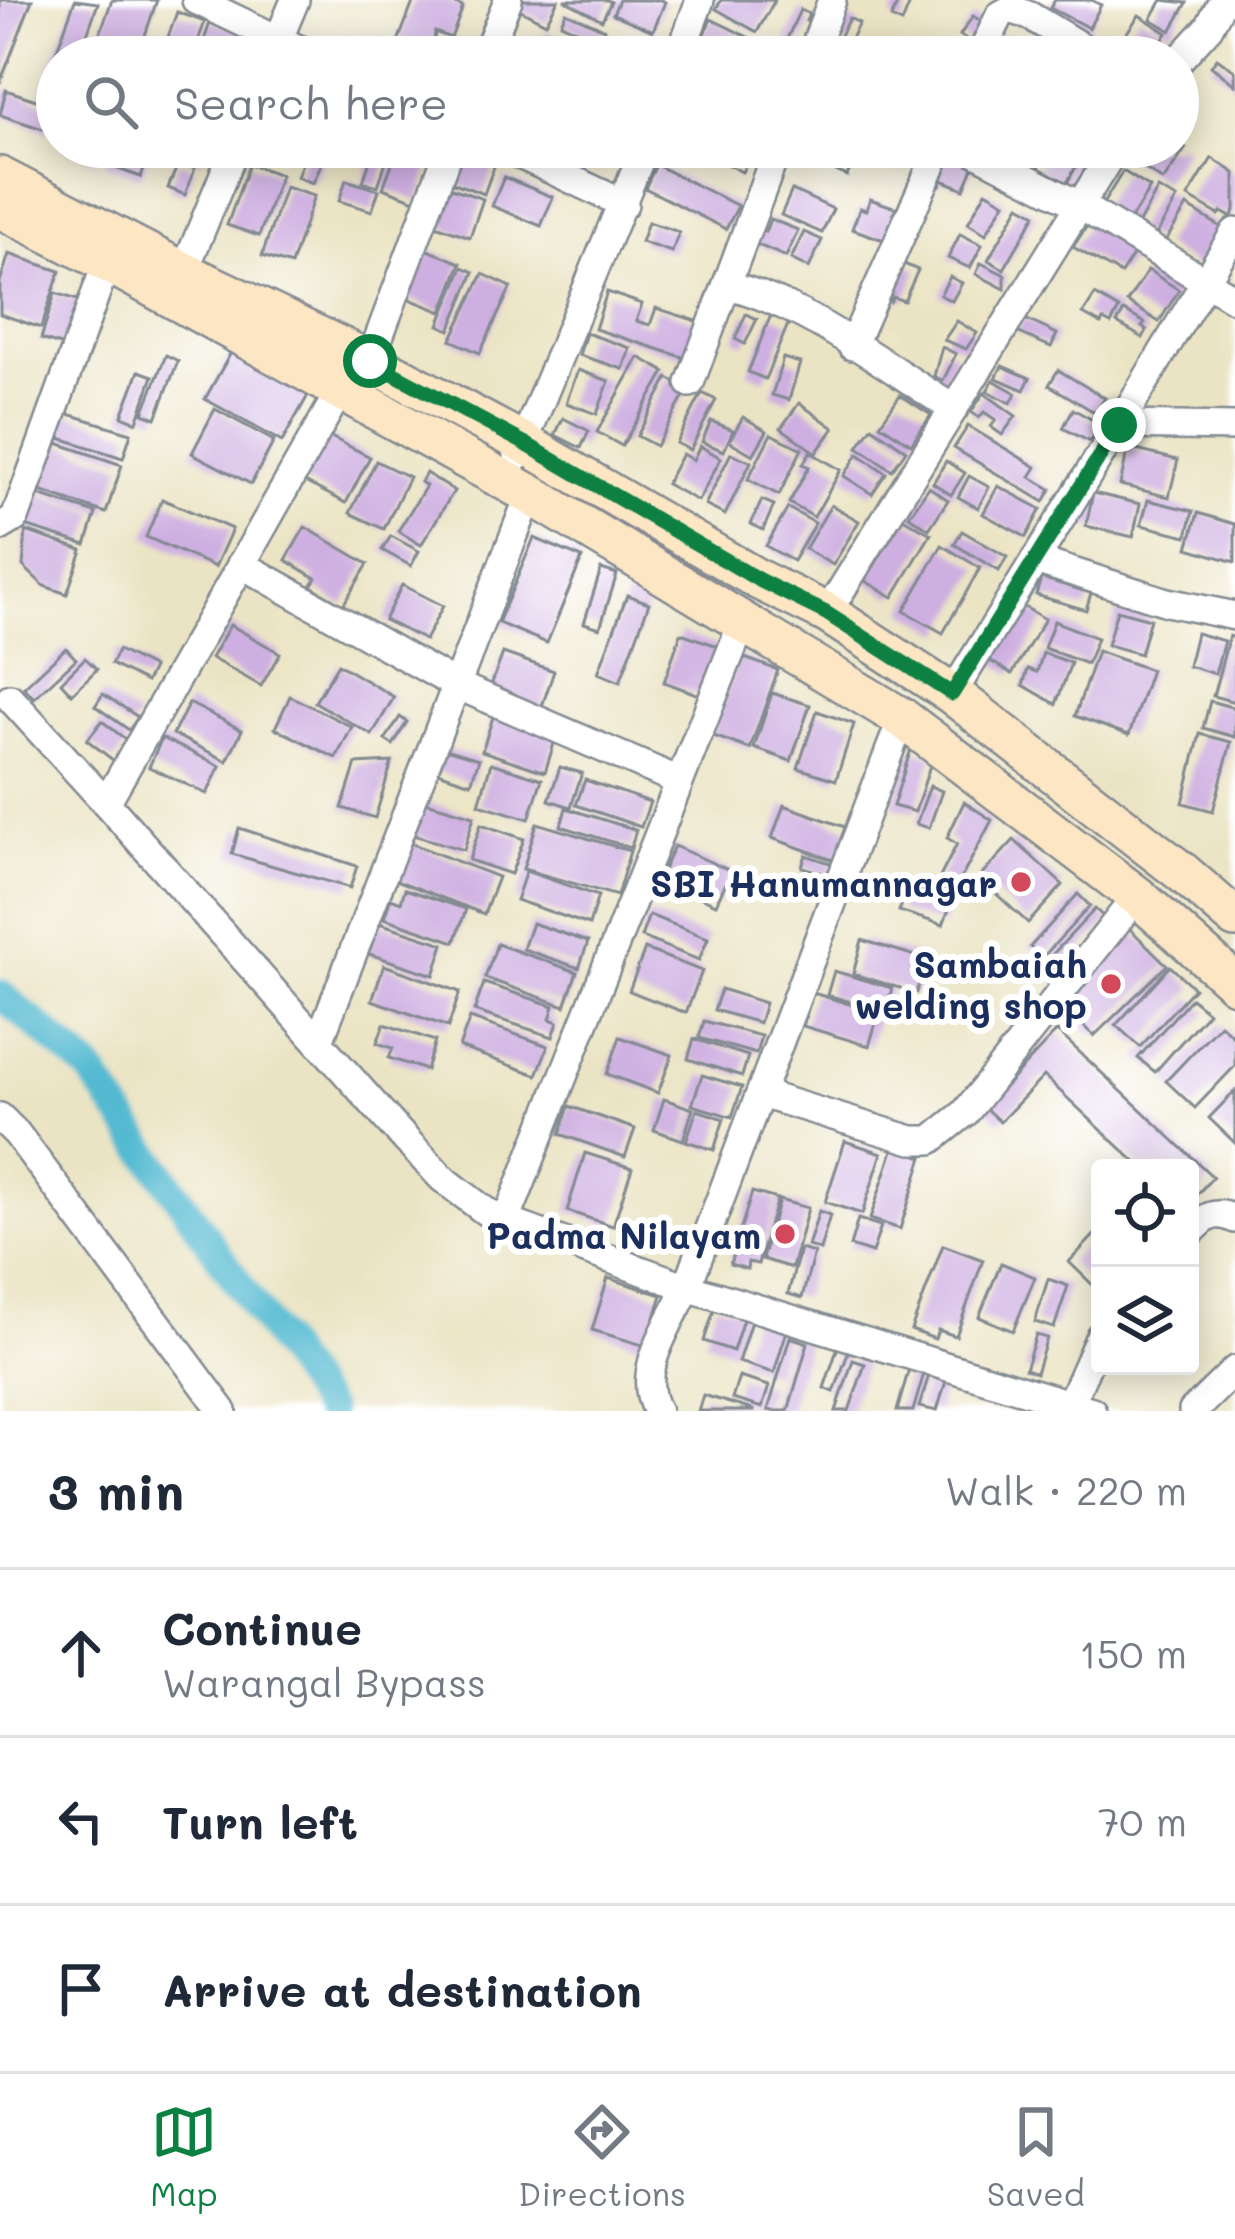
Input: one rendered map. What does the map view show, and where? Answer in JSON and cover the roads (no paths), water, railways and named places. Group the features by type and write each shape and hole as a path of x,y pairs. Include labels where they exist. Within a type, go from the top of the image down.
{"main road":[{"path":"1,204 184,272 370,361 826,613 952,694 1235,918"},
{"path":"1,204 519,488 902,718 1137,896 1235,983"}],"street":[{"path":"196,0 255,36"},
{"path":"280,36 295,0"},
{"path":"493,36 508,0"},
{"path":"687,36 700,0"},
{"path":"819,36 832,0"},
{"path":"1199,38 1209,27 1212,4"},
{"path":"990,36 1000,15 1011,10 1063,36"},
{"path":"184,272 226,168"},
{"path":"370,361 442,168"},
{"path":"547,168 624,205"},
{"path":"319,1040 454,684 519,488 524,443 637,168"},
{"path":"690,383 770,168"},
{"path":"852,346 931,168"},
{"path":"1007,168 1235,298"},
{"path":"826,613 1102,168"},
{"path":"952,694 1235,232"},
{"path":"0,527 15,518 107,262"},
{"path":"728,285 774,301 954,409"},
{"path":"106,802 341,389"},
{"path":"1119,425 1235,427"},
{"path":"1035,560 1167,602 1235,616"},
{"path":"242,564 454,684 680,781"},
{"path":"506,1221 743,621"},
{"path":"10,698 442,1178 485,1211 687,1287 1081,1408 1091,1370"},
{"path":"657,1411 648,1395 647,1378 687,1287 902,718"},
{"path":"761,1094 912,1140 931,1140 965,1114 1137,896"},
{"path":"0,1117 223,1411"},
{"path":"1199,1224 1218,1213 1235,1219"},
{"path":"1193,1411 1235,1370"}],"waterway":[{"path":"0,994 90,1070 327,1411"}],"place":[{"name":"SBI Hanumannagar","path":"1021,882"},
{"name":"Sambaiah welding shop","path":"1111,984"},
{"name":"Padma Nilayam","path":"785,1234"}]}
